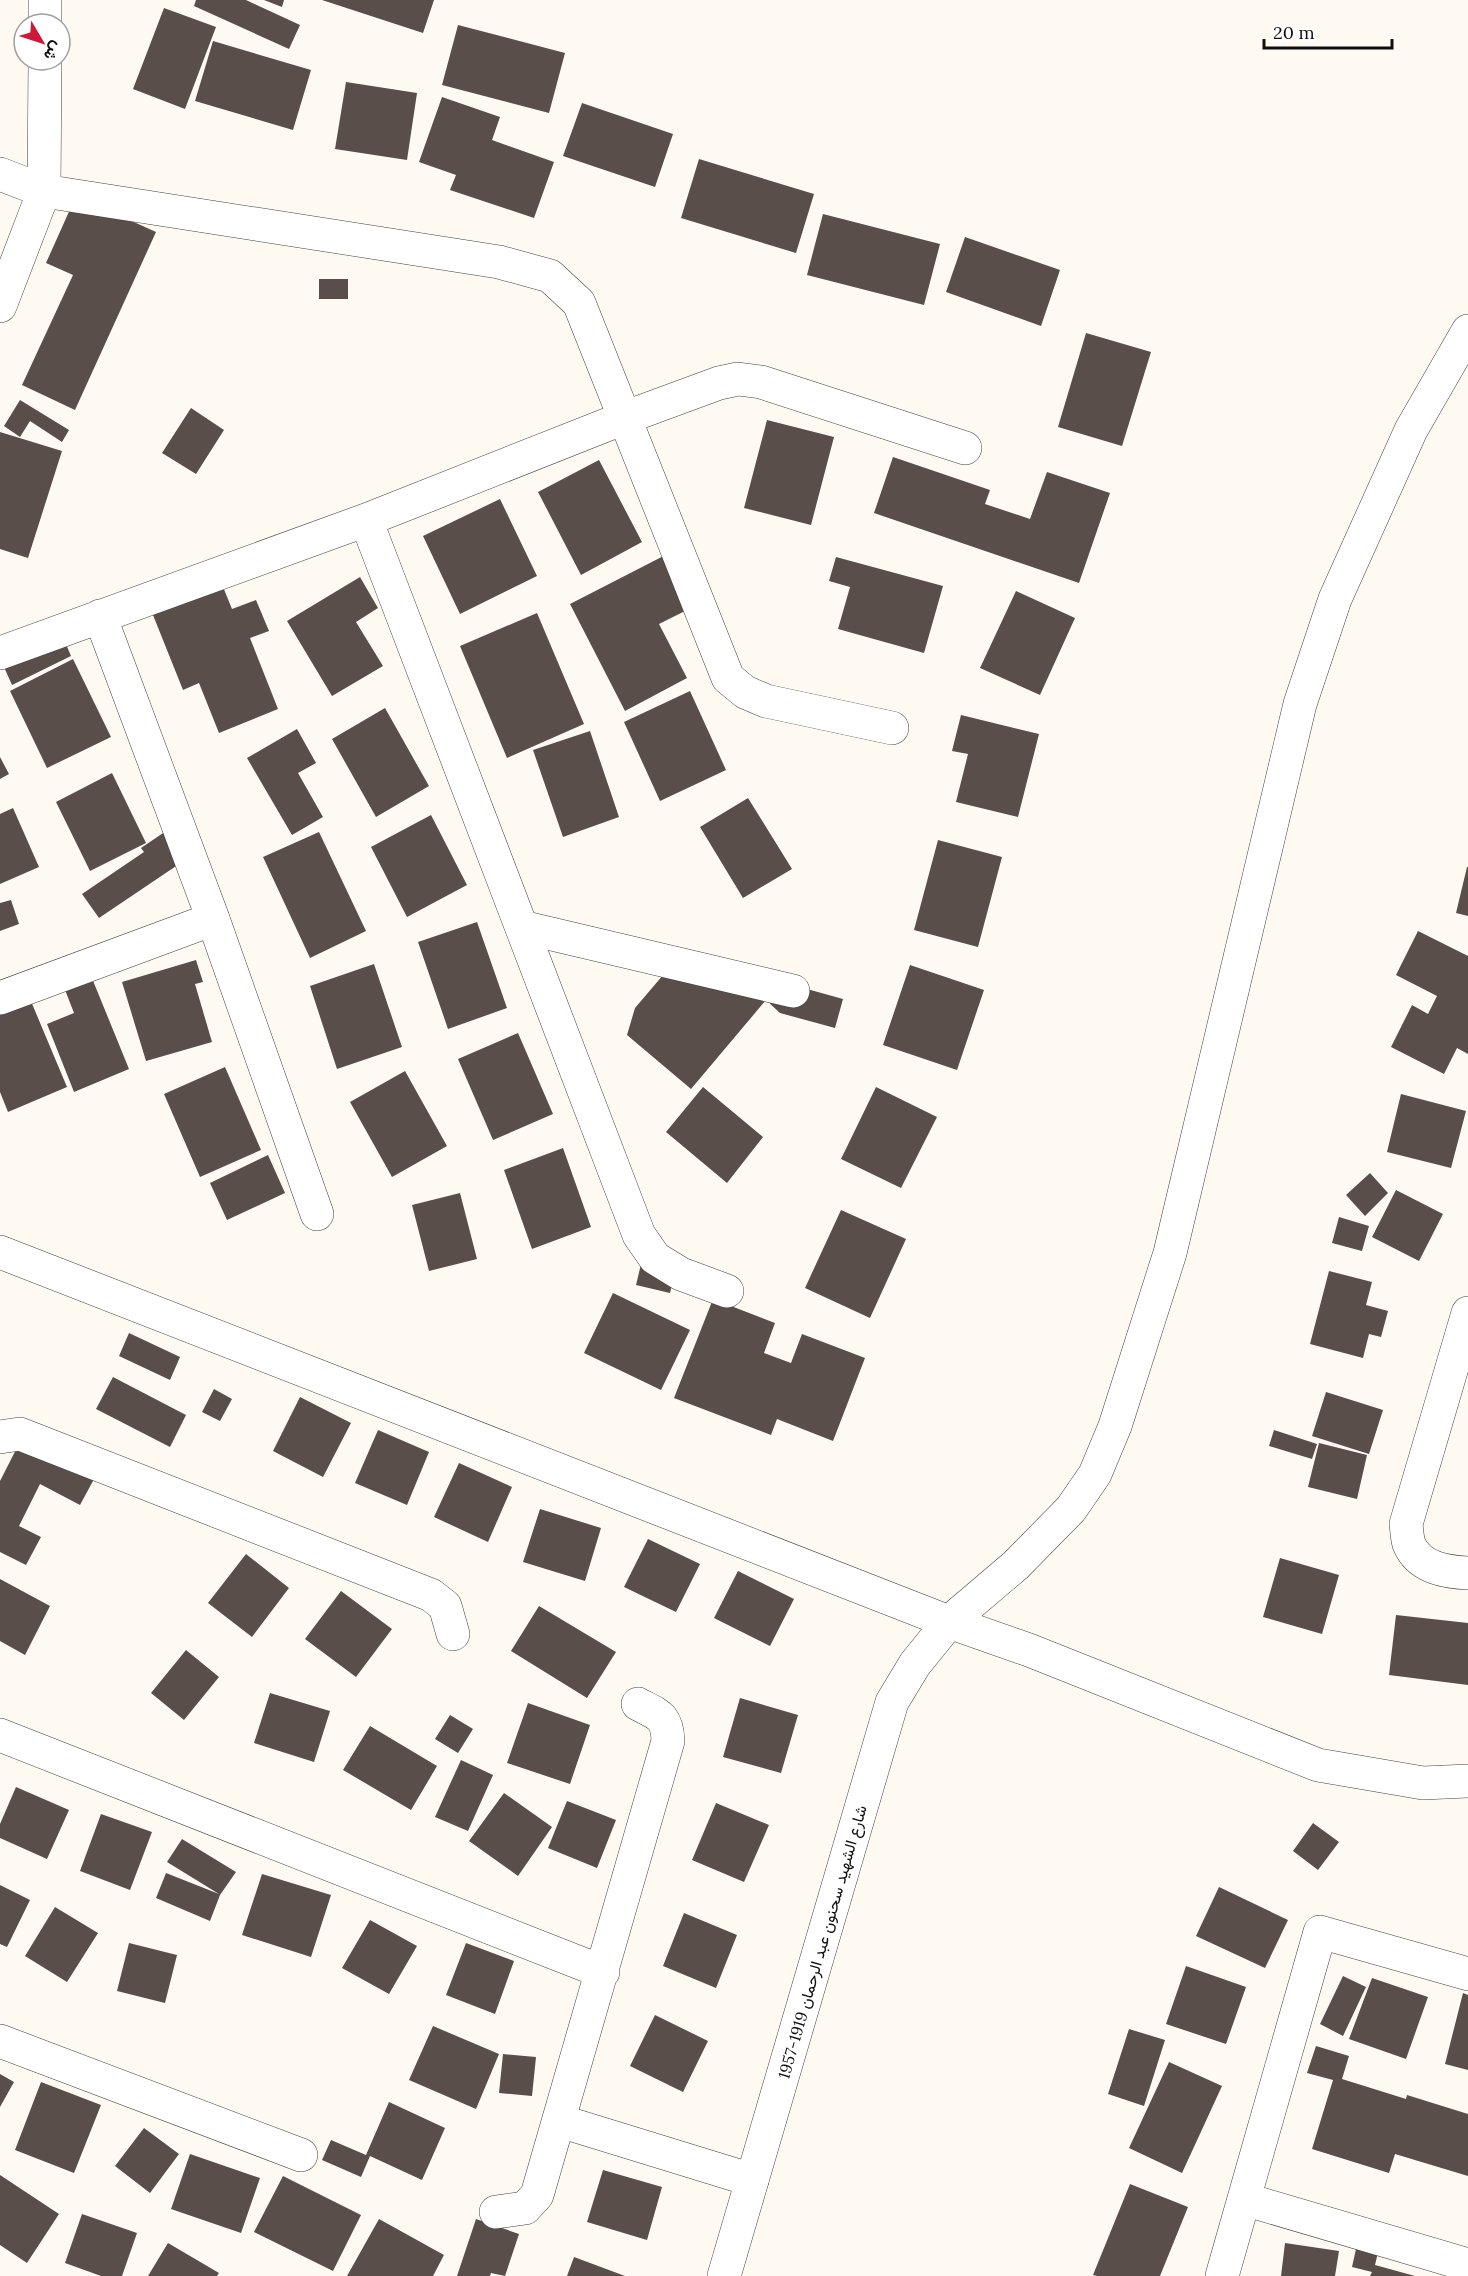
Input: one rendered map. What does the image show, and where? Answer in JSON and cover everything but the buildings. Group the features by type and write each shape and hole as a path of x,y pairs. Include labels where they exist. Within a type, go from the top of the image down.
{"street":[{"path":"0,306 44,192 45,72"},
{"path":"0,174 44,192 499,262 550,276 579,303 728,678 745,692 766,701 892,729"},
{"name":"شارع الشهيد سحنون عبد الرحمان 1919-1957","path":"724,2276 892,1702 915,1664 950,1622 1016,1565 1071,1509 1095,1474 1115,1426 1170,1253 1300,704 1335,599 1411,430 1468,331"},
{"path":"0,653 366,520 624,417 719,382 738,379 761,382 965,448"},
{"path":"366,520 639,1235 655,1258 681,1274 727,1291"},
{"path":"100,616 213,919 317,1214"},
{"path":"0,998 213,919"},
{"path":"522,927 793,991"},
{"path":"0,1251 950,1622 1029,1650 1318,1765 1423,1783 1468,1781"},
{"path":"1468,1313 1406,1524 1410,1545 1424,1563 1447,1572 1468,1573"},
{"path":"0,1437 20,1434 431,1595 445,1606 453,1634"},
{"path":"496,2212 525,2208 537,2195 668,1741 667,1726 658,1715 638,1704"},
{"path":"0,1735 603,1972"},
{"path":"1222,2276 1320,1932 1468,1974"},
{"path":"0,2041 301,2156"},
{"path":"560,2121 752,2180"},
{"path":"1244,2199 1468,2265"}]}
